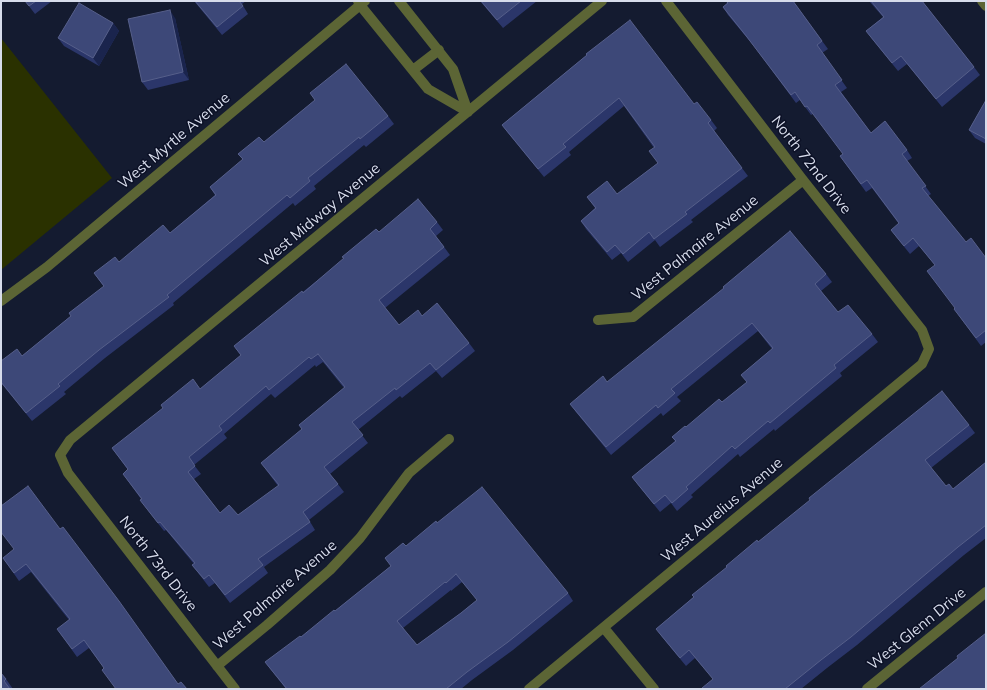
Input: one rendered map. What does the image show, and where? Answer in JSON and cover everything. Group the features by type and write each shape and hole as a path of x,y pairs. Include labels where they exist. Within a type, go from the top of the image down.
{"street":[{"path":"399,1 453,69 468,112"},
{"name":"West Midway Avenue","path":"60,456 70,440 602,1"},
{"name":"North 72nd Drive","path":"666,1 803,180 922,330 929,349"},
{"path":"982,1 986,6"},
{"path":"361,2 428,89 468,112"},
{"name":"West Myrtle Avenue","path":"1,301 53,262 361,2"},
{"path":"414,70 438,50"},
{"name":"West Palmaire Avenue","path":"598,320 632,317 803,180"},
{"name":"West Aurelius Avenue","path":"529,689 922,364 929,349"},
{"name":"West Palmaire Avenue","path":"217,666 268,625 330,570 360,538 410,472 449,439"},
{"name":"North 73rd Drive","path":"60,456 68,473 235,689"},
{"name":"West Glenn Drive","path":"868,689 986,592"},
{"path":"604,628 654,689"}],"green space":[{"path":"1,38 112,178 1,270"}],"building":[{"path":"25,1 36,1 29,6"},
{"path":"195,1 239,1 243,6 217,27"},
{"path":"481,1 521,1 497,20"},
{"path":"726,1 793,1 822,41 817,45 842,80 835,85 871,133 885,121 907,150 902,154 926,186 922,188 966,242 971,238 986,258 986,330 976,338 927,271 935,265 913,238 904,246 891,230 899,223 867,180 861,184 840,156 843,154 807,106 805,107 795,92 791,95 723,7 728,3"},
{"path":"871,1 922,1 974,67 936,99 901,56 892,63 866,31 884,17"},
{"path":"79,3 113,23 93,58 58,38"},
{"path":"170,10 183,72 142,82 128,19"},
{"path":"630,20 694,104 697,102 711,120 708,123 742,168 685,212 687,214 654,239 649,232 623,254 615,245 607,252 581,221 596,208 587,197 607,181 617,194 658,163 649,151 655,147 619,98 563,144 566,147 538,169 502,125 587,55 586,54"},
{"path":"346,64 388,116 308,178 310,181 290,198 287,195 167,295 169,297 99,350 58,384 60,386 26,413 1,382 1,361 17,349 22,356 71,316 69,313 104,286 94,273 115,257 119,262 163,225 170,233 216,195 210,187 243,159 238,154 259,137 264,142 315,100 310,93"},
{"path":"986,100 986,139 969,130"},
{"path":"418,199 437,222 430,229 444,247 379,300 399,325 418,310 422,316 437,303 469,343 436,370 430,363 352,422 363,435 324,467 338,484 303,512 310,522 258,559 263,565 225,595 209,575 204,579 192,565 195,563 160,522 158,523 140,500 142,499 123,474 128,469 112,448 163,408 161,405 193,379 200,389 241,355 234,346 302,291 303,293 344,258 342,257 376,229 379,232","holes":["318,354 345,387 299,425 302,429 261,463 279,485 238,515 229,505 220,513 188,472 195,466 189,457 222,430 219,426 266,386 269,390 309,357 311,359"]},
{"path":"790,231 826,274 815,284 838,312 848,305 872,334 834,365 836,368 770,423 768,421 735,449 732,446 686,487 688,489 672,503 665,495 654,504 632,477 676,441 672,437 685,426 686,427 719,399 722,402 747,382 741,375 773,348 752,323 671,389 675,393 658,408 656,405 606,447 570,404 603,376 607,382 724,288 723,287"},
{"path":"942,391 969,425 925,460 946,486 949,484 953,489 986,462 986,525 851,637 785,689 703,689 702,688 713,679 689,650 680,658 656,629 694,597 692,595 727,567 726,566 757,540 758,542 810,500 809,498"},
{"path":"28,486 60,529 63,527 119,601 178,684 181,682 187,689 116,689 102,670 104,668 84,640 72,649 57,629 70,619 26,564 14,573 3,558 14,549 1,532 1,506"},
{"path":"482,487 568,593 508,642 446,689 287,689 265,662 300,636 301,637 391,566 385,558 403,543 406,546 436,521 437,523","holes":["456,574 477,600 417,645 397,621"]},
{"path":"986,633 986,689 919,689 958,658 957,656"},
{"path":"1,673 6,679 4,681 10,689 1,689"}]}
